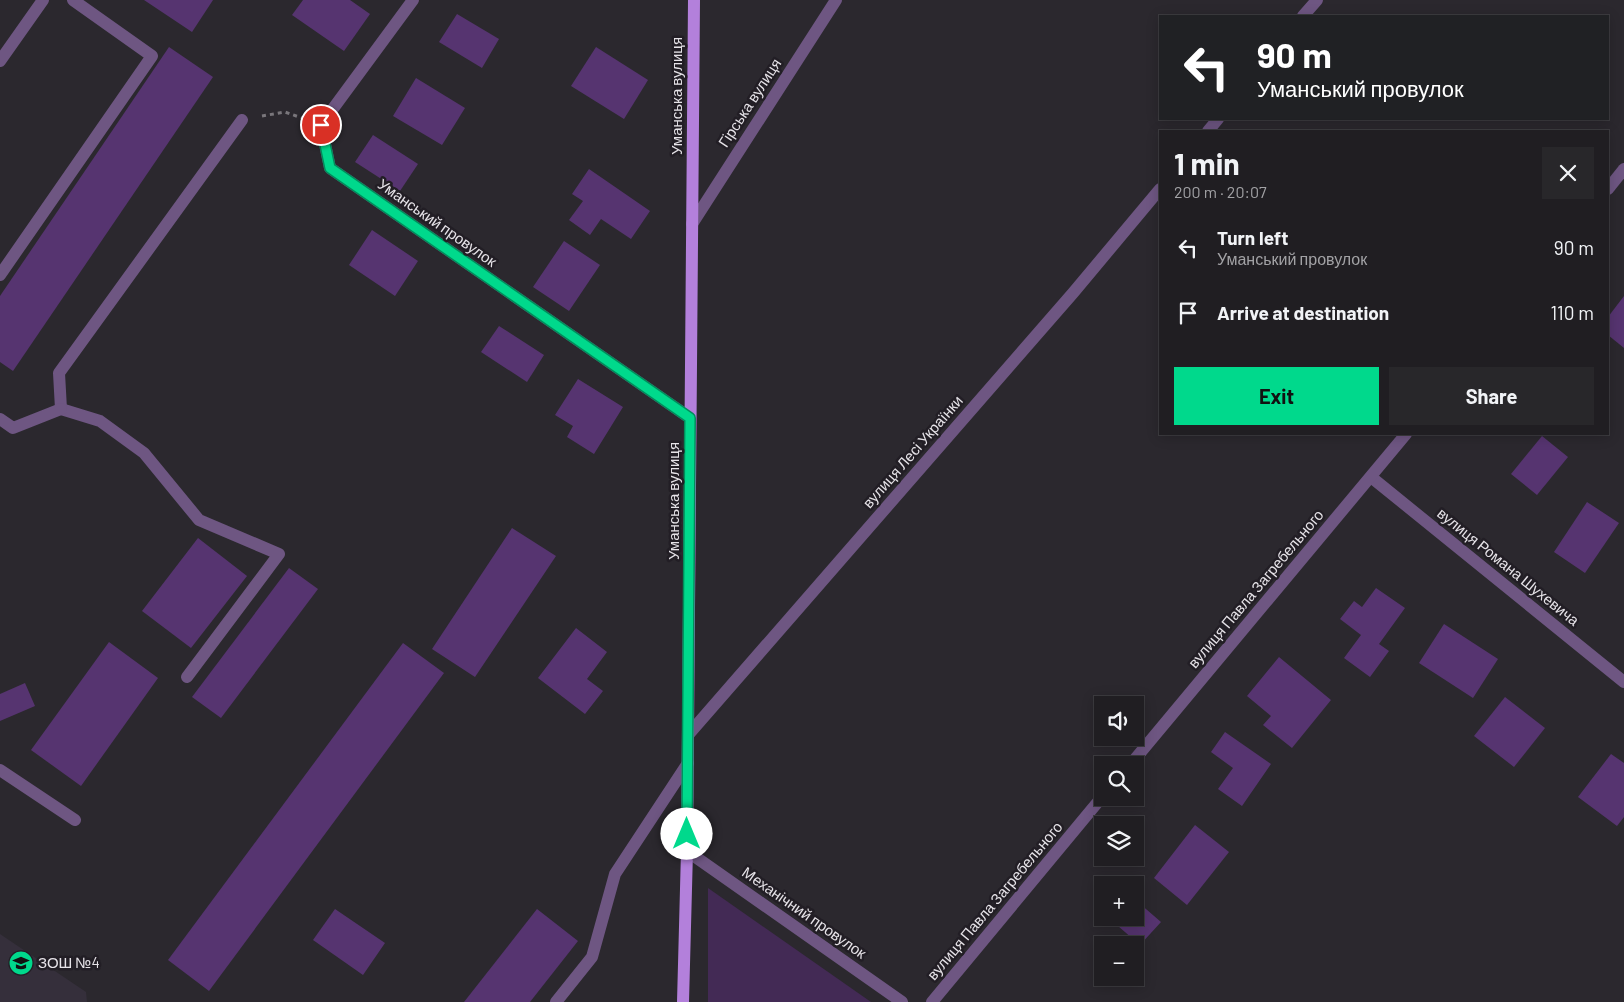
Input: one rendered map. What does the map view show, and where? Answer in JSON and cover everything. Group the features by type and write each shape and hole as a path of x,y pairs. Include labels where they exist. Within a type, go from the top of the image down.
{"main road":[{"name":"Уманська вулиця","path":"683,1002 688,763 694,0"}],"street":[{"path":"0,61 43,0"},
{"path":"0,275 152,56 73,0"},
{"path":"321,125 413,0"},
{"name":"Гірська вулиця","path":"692,224 836,0"},
{"path":"1305,15 1317,0"},
{"path":"62,409 60,373 242,120"},
{"path":"1209,130 1217,120"},
{"name":"Уманський провулок","path":"321,125 330,168 690,418"},
{"path":"1609,189 1624,169"},
{"name":"вулиця Лесі Українки","path":"688,736 1073,293 1159,190"},
{"path":"0,419 13,428 62,409 100,421 144,452 199,520 279,554 187,677"},
{"name":"вулиця Павла Загребельного","path":"1138,756 1405,435"},
{"name":"вулиця Романа Шухевича","path":"1371,477 1624,682"},
{"path":"556,1002 592,957 615,874 688,763"},
{"path":"0,770 75,820"},
{"name":"вулиця Павла Загребельного","path":"932,1002 1095,806"},
{"name":"Механічний провулок","path":"687,851 902,1002"}],"path":[{"path":"242,120 285,112 321,125"}],"shaded area":[{"path":"708,888 871,1002 708,1002"},
{"name":"ЗОШ №4","path":"0,934 86,992 87,1002 0,1002"}],"building":[{"path":"144,0 213,0 192,32"},
{"path":"303,0 350,0 370,14 344,51 292,15"},
{"path":"457,14 499,39 482,68 439,42"},
{"path":"169,47 213,77 13,371 0,362 0,296"},
{"path":"596,47 648,80 624,119 571,86"},
{"path":"416,78 465,108 442,145 393,116"},
{"path":"373,135 418,164 400,191 355,162"},
{"path":"589,169 650,211 631,239 601,219 590,235 569,220 583,201 572,194"},
{"path":"372,230 418,261 395,296 349,265"},
{"path":"564,241 600,265 569,311 533,287"},
{"path":"1624,296 1624,348 1609,336 1609,316"},
{"path":"499,326 544,355 527,382 481,352"},
{"path":"578,379 623,407 594,454 567,437 573,426 555,415"},
{"path":"1542,436 1568,457 1537,495 1511,474"},
{"path":"1587,502 1619,523 1585,573 1554,552"},
{"path":"512,528 556,556 475,677 432,649"},
{"path":"198,538 247,576 191,648 142,611"},
{"path":"289,568 318,589 221,718 192,697"},
{"path":"1376,588 1405,608 1379,644 1389,651 1370,677 1344,658 1361,635 1340,619 1354,601 1362,607"},
{"path":"1444,624 1498,659 1473,698 1419,663"},
{"path":"576,628 607,652 587,679 603,691 585,714 538,678"},
{"path":"109,642 158,678 81,786 31,750"},
{"path":"403,643 444,673 209,991 168,960"},
{"path":"1279,657 1331,700 1292,748 1263,725 1271,716 1247,696"},
{"path":"25,683 35,706 0,721 0,694"},
{"path":"1505,697 1545,728 1514,767 1474,736"},
{"path":"1225,732 1271,764 1242,806 1218,789 1233,768 1211,752"},
{"path":"1611,754 1624,763 1624,817 1617,826 1578,797"},
{"path":"1195,825 1229,852 1187,905 1154,878"},
{"path":"1144,907 1161,922 1144,941 1144,936 1130,936 1118,926 1144,926"},
{"path":"335,909 385,943 363,975 313,940"},
{"path":"537,909 578,941 530,1002 464,1002"}],"place":[{"name":"ЗОШ №4","path":"21,963"}],"route":[{"path":"321,125 330,168 690,418 687,834"}]}
